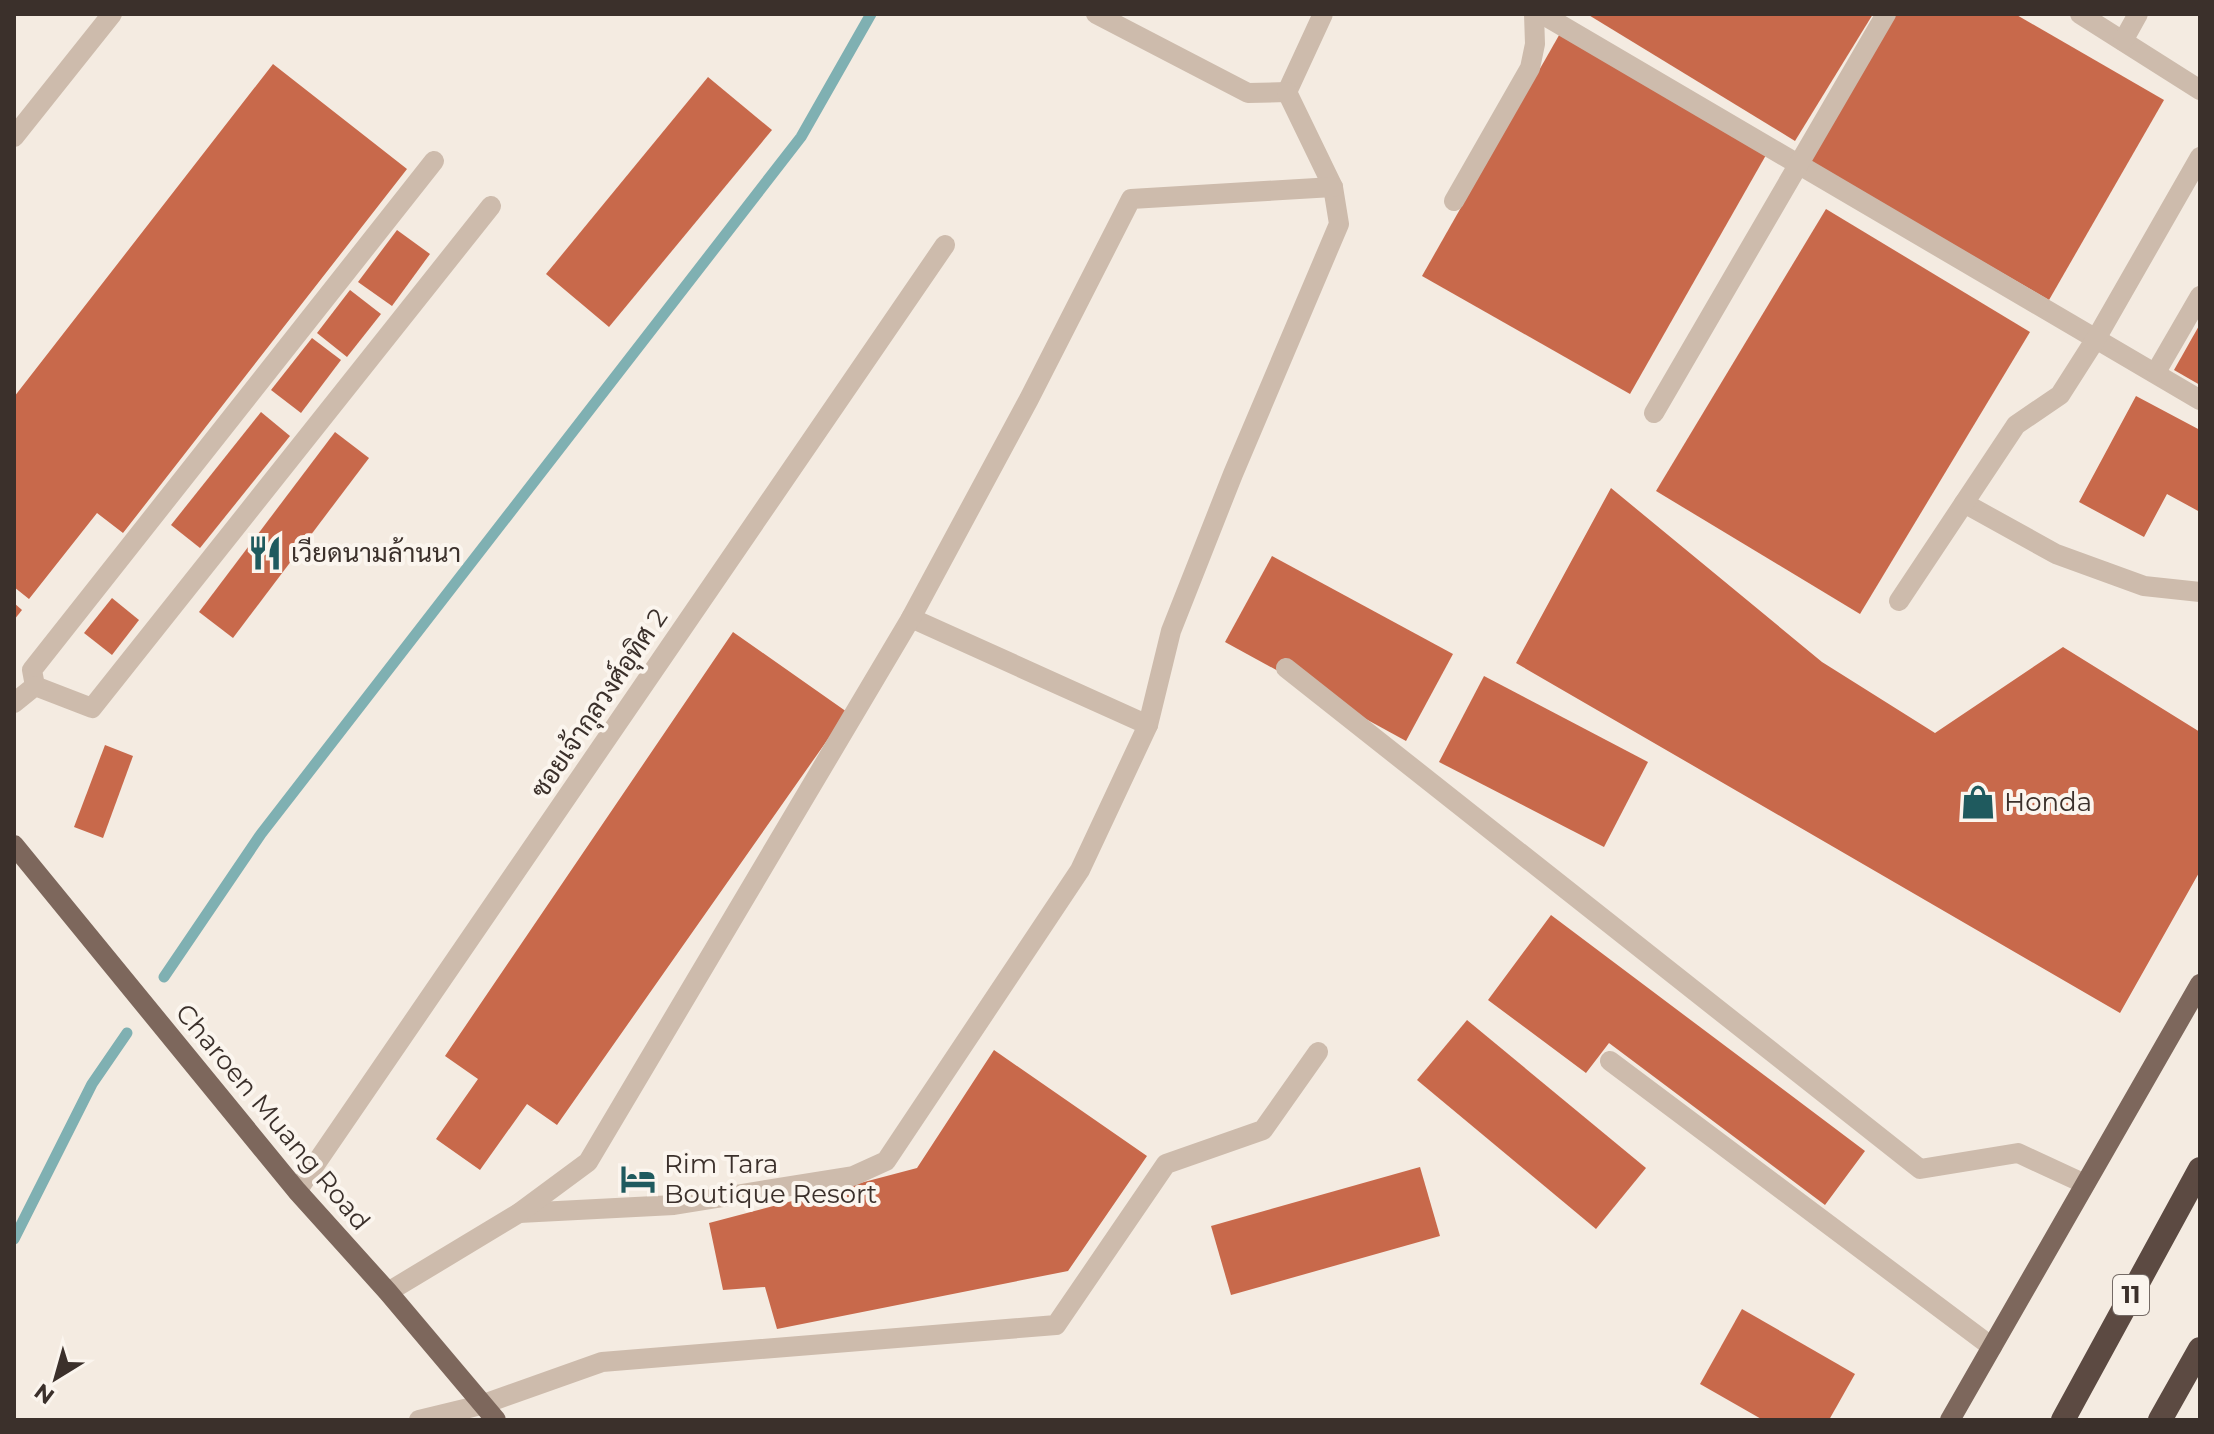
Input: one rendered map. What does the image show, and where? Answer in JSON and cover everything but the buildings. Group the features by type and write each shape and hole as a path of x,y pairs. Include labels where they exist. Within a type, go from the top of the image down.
{"highway":[{"name":"11","path":"2063,1420 2200,1169"},
{"path":"2160,1420 2200,1349"}],"main road":[{"name":"Charoen Muang Road","path":"14,845 297,1191 388,1292 496,1420"},
{"path":"1950,1420 2200,984"}],"street":[{"path":"14,137 112,14"},
{"path":"1096,14 1248,93 1287,92"},
{"path":"1287,92 1323,14"},
{"path":"1454,201 1530,68 1535,44 1534,14"},
{"path":"1542,14 2200,400"},
{"path":"1654,413 1886,14"},
{"path":"2080,14 2200,90"},
{"path":"2123,41 2138,14"},
{"path":"519,1213 674,1205 853,1176 886,1161 1080,870 1148,725 1171,631 1233,474 1339,224 1333,187 1287,92"},
{"path":"1899,601 2016,425 2060,395 2097,337 2200,157"},
{"path":"35,686 32,670 434,161"},
{"path":"388,1292 519,1213 588,1162 911,618 1021,415 1131,199 1333,187"},
{"path":"35,686 92,708 491,206"},
{"name":"ซอยเจ้ากุลวงศ์อุทิศ 2","path":"297,1191 945,245"},
{"path":"2156,372 2200,296"},
{"path":"1964,503 2056,554 2144,586 2200,592"},
{"path":"911,618 1148,725"},
{"path":"1286,668 1920,1169 2018,1153 2085,1184"},
{"path":"14,703 35,686"},
{"path":"419,1420 481,1405 602,1362 1056,1325 1166,1164 1263,1130 1318,1052"},
{"path":"1610,1061 1992,1347"}],"waterway":[{"path":"164,977 261,834 801,137 871,14"},
{"path":"14,1239 92,1084 127,1033"}],"place":[{"name":"เวียดนามล้านนา","path":"265,553"},
{"name":"Honda","path":"1978,802"},
{"name":"Rim Tara Boutique Resort","path":"638,1179"}]}
